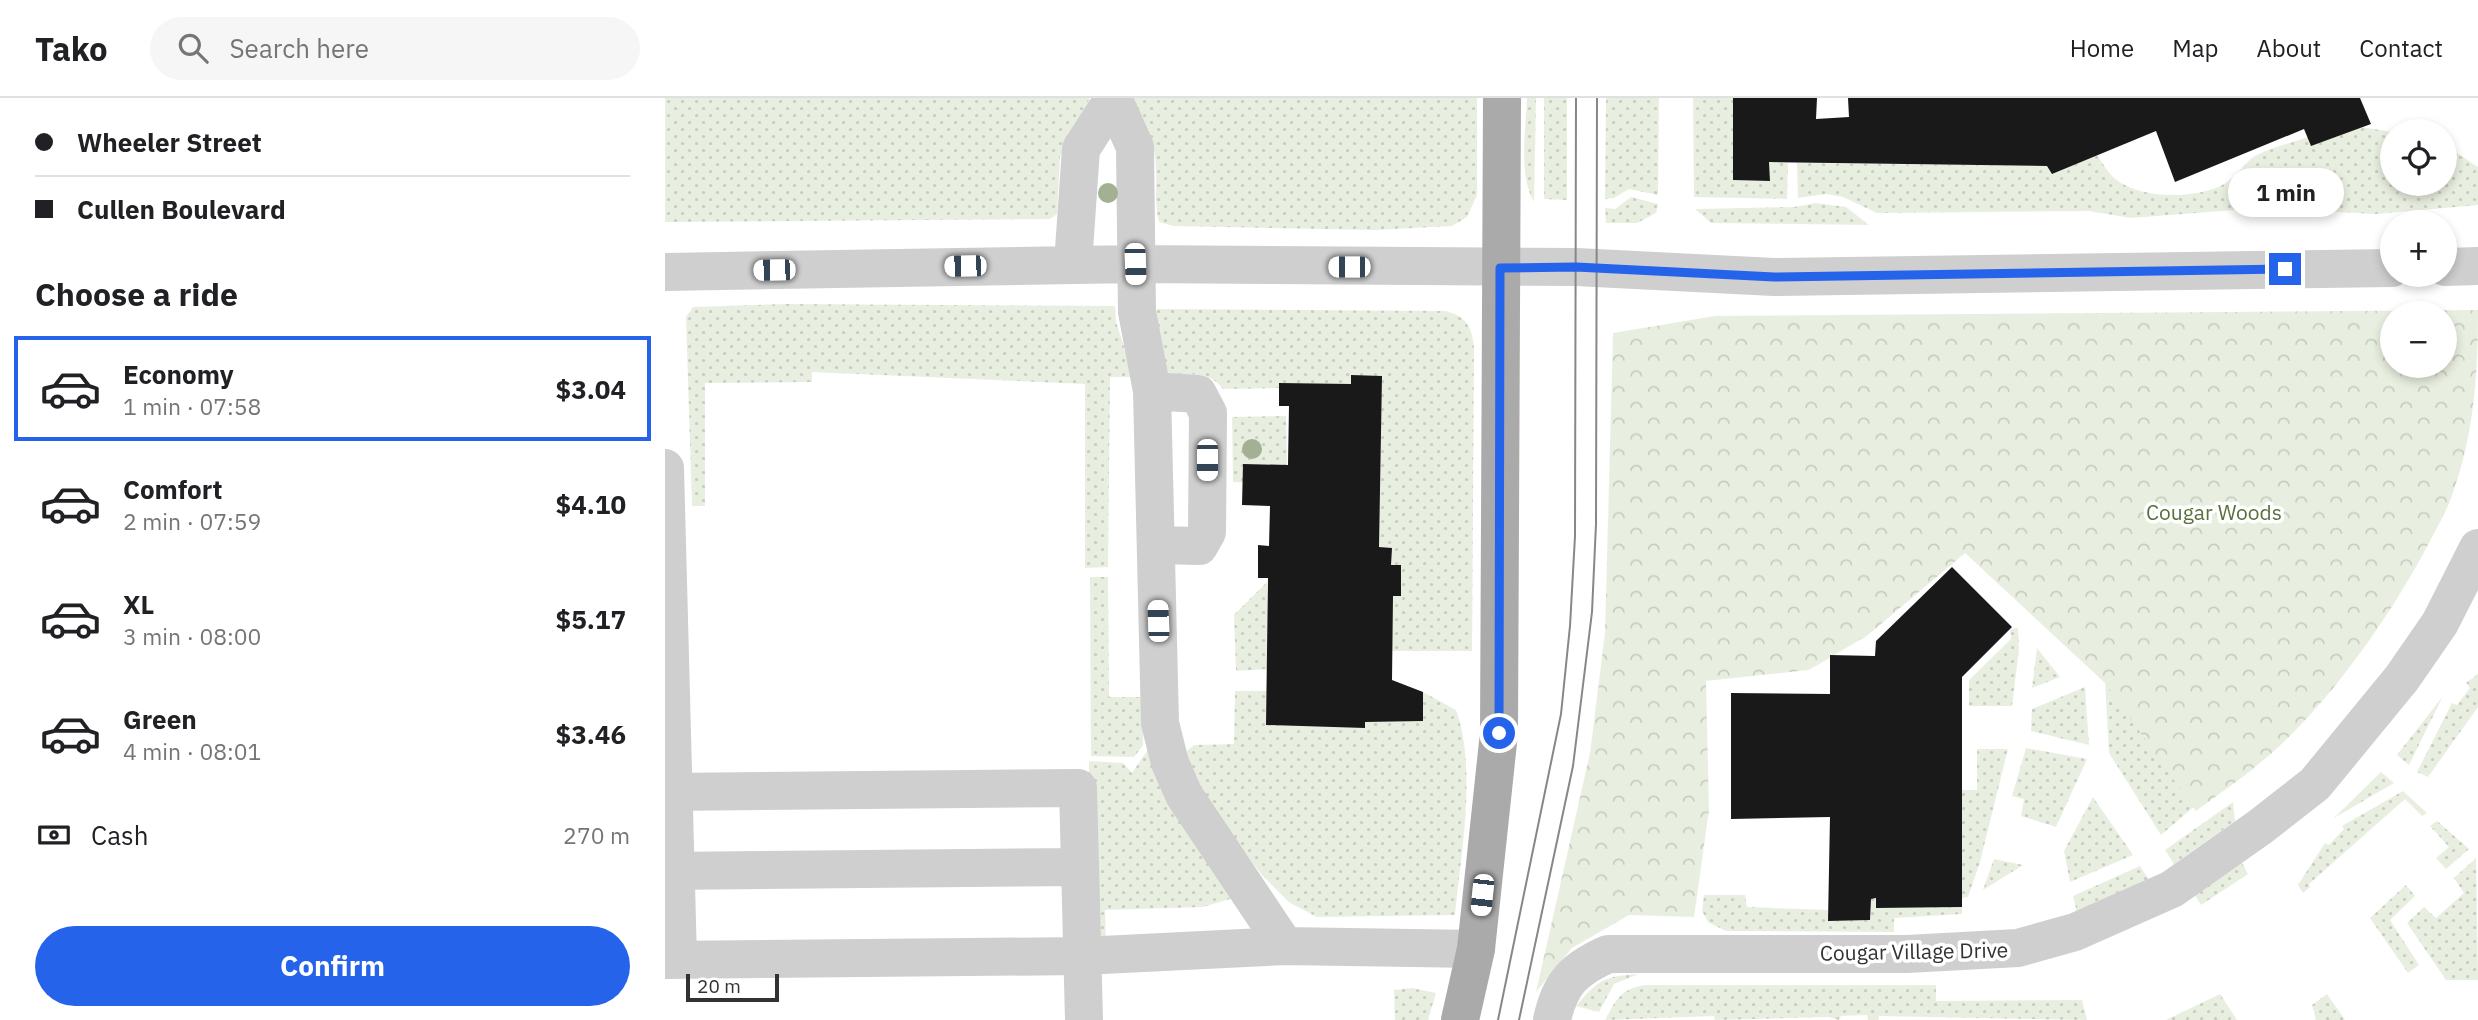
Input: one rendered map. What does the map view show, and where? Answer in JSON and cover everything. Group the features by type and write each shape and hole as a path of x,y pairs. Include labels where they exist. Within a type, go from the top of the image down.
{"main road":[{"path":"1460,1020 1476,949 1499,733 1502,98"}],"street":[{"path":"1073,264 1081,149 1113,98"},
{"path":"1113,98 1135,146 1137,312 1152,391 1160,723 1170,763 1184,795 1285,946"},
{"path":"665,272 1135,264 1576,267 1774,277 2380,268"},
{"path":"2457,267 2478,266"},
{"path":"1152,391 1198,394 1208,413 1207,532 1199,546 1156,545"},
{"path":"665,468 671,960 1082,956 1285,946 1476,949"},
{"name":"Cougar Village Drive","path":"1552,1020 1556,1004 1578,967 1608,954 1907,954 2018,948 2075,932 2172,889 2260,827 2315,783 2402,678 2440,624 2478,548"},
{"path":"669,792 1077,788 1084,1020"},
{"path":"670,871 1080,867"}],"green space":[{"path":"665,98 1089,100 1060,157 1057,214 1050,219 665,222"},
{"path":"1133,98 1477,98 1477,195 1467,217 1452,226 1375,230 1173,226 1159,222 1154,150"},
{"path":"1527,98 1536,98 1534,202 1524,165"},
{"path":"1544,98 1567,98 1567,200 1544,199"},
{"path":"1606,98 1659,98 1658,195 1629,189 1614,198 1605,199"},
{"path":"1693,98 1733,98 1733,180 1770,181 1769,162 1788,163 1787,199 1694,197"},
{"path":"2361,127 2380,130 2380,196 2457,196 2457,153 2478,167 2478,205 2421,210 2380,210 2380,214 2376,214 2261,208 2131,218 2089,211 1877,213 1843,197 1826,194 1798,198 1797,163 2047,166 2053,174 2097,155 2111,175 2124,185 2152,193 2185,195 2214,189 2226,183 2258,154 2308,137 2311,145"},
{"path":"1631,197 1658,204 1656,213 1637,223 1606,223 1605,208 1615,209"},
{"path":"1816,203 1846,207 1869,225 1711,223 1695,209 1794,207"},
{"path":"787,304 1115,306 1116,322 1134,377 1110,377 1108,567 1085,568 1085,384 812,372 812,382 705,383 705,506 692,506 686,317 693,307"},
{"path":"1158,309 1446,311 1464,320 1472,334 1474,348 1472,651 1391,651 1390,549 1377,546 1352,387 1223,389 1205,376 1168,375 1150,313"},
{"name":"Cougar Woods","path":"2457,310 2478,310 2473,406 2465,452 2447,509 2414,570 2355,660 2309,716 2252,769 2196,811 2105,683 1965,553 1868,635 1809,670 1706,681 1709,810 1694,917 1629,915 1572,948 1536,992 1590,753 1605,633 1613,333 1715,316 2380,311 2380,378 2457,378"},
{"path":"1286,416 1287,465 1281,466 1282,484 1233,482 1232,417"},
{"path":"1090,577 1108,577 1109,697 1144,697 1143,745 1134,757 1091,756"},
{"path":"1267,582 1268,669 1236,671 1234,615"},
{"path":"2018,628 2019,649 2012,706 1969,706 1969,680 2011,639 2010,629"},
{"path":"2037,648 2060,677 2032,688"},
{"path":"2478,674 2478,707 2428,777 2417,772 2452,703 2457,705 2470,688 2466,683"},
{"path":"2105,681 2309,708 2161,835 2109,753"},
{"path":"2085,687 2089,745 2031,731 2032,709"},
{"path":"1235,691 1269,691 1270,722 1422,721 1423,692 1456,710 1466,758 1466,811 1455,915 1317,917 1290,903 1261,874 1196,789 1186,752 1194,745 1234,744"},
{"path":"2443,696 2409,765 2397,755"},
{"path":"1149,748 1240,896 1203,907 1105,910 1106,943 1089,943 1089,761 1123,763 1132,773"},
{"path":"2026,748 2087,759 2056,827 2021,816 2024,799 2012,796"},
{"path":"1977,749 2008,749 1980,862 1968,897 1962,898 1962,790 1977,790"},
{"path":"2381,772 2394,783 2334,818"},
{"path":"2403,791 2427,813 2422,816 2405,799 2309,884 2310,887 2303,893 2298,885 2325,843 2329,845 2344,829 2342,826"},
{"path":"2093,797 2133,855 2070,882 2064,851"},
{"path":"2233,802 2235,821 2174,864 2165,850"},
{"path":"2437,821 2469,849 2446,869 2436,858 2449,847 2430,826"},
{"path":"2476,858 2478,980 2446,980 2407,923 2424,907 2436,918 2464,893 2454,878"},
{"path":"1994,859 2023,865 1983,890"},
{"path":"2240,859 2248,874 2201,905 2193,892"},
{"path":"2140,866 2149,880 2077,912 2073,896"},
{"path":"2406,885 2415,896 2390,920 2419,965 2408,973 2370,918"},
{"path":"1704,895 1745,895 1747,907 1828,910 1828,921 1870,920 1871,899 1876,898 1877,908 1962,907 1962,914 1894,918 1894,932 1726,931 1708,922 1702,911"},
{"path":"1639,974 1614,984 1599,1012 1576,1006 1590,990 1603,981 1617,976"},
{"path":"1646,985 1936,985 1936,1001 2082,1000 2087,1020 1879,1016 1878,1020 1868,1020 1867,1015 1841,1016 1839,1020 1829,1017 1715,1020 1714,1016 1605,1020 1620,996 1630,989"},
{"path":"1412,988 1436,993 1428,1020 1395,1020 1394,990"},
{"path":"2220,994 2237,1020 2166,1020"},
{"path":"2327,994 2345,1020 2316,1020 2312,1005"}],"building":[{"path":"1733,98 1817,98 1816,119 1849,117 1848,98 2360,98 2371,124 2311,146 2304,129 2175,182 2156,131 2052,174 2047,166 1769,162 1770,181 1733,180"},
{"path":"1351,375 1382,376 1379,547 1392,548 1391,565 1401,565 1401,596 1393,596 1392,680 1423,692 1423,721 1365,722 1365,728 1266,725 1268,578 1258,578 1258,545 1269,546 1270,506 1242,505 1243,464 1288,465 1289,406 1279,406 1279,383 1351,384"},
{"path":"1952,567 2012,627 1962,677 1962,907 1876,908 1876,898 1871,899 1870,920 1828,921 1830,817 1731,819 1731,693 1830,694 1830,655 1875,656 1876,641"}],"tram line":[{"path":"1498,1020 1561,714 1570,626 1575,536 1576,98"},
{"path":"1519,1020 1573,766 1592,612 1596,524 1597,98"}],"route":[{"path":"1499,733 1500,268 1576,267 1596,270 1719,272 1774,277 2285,269"}]}
